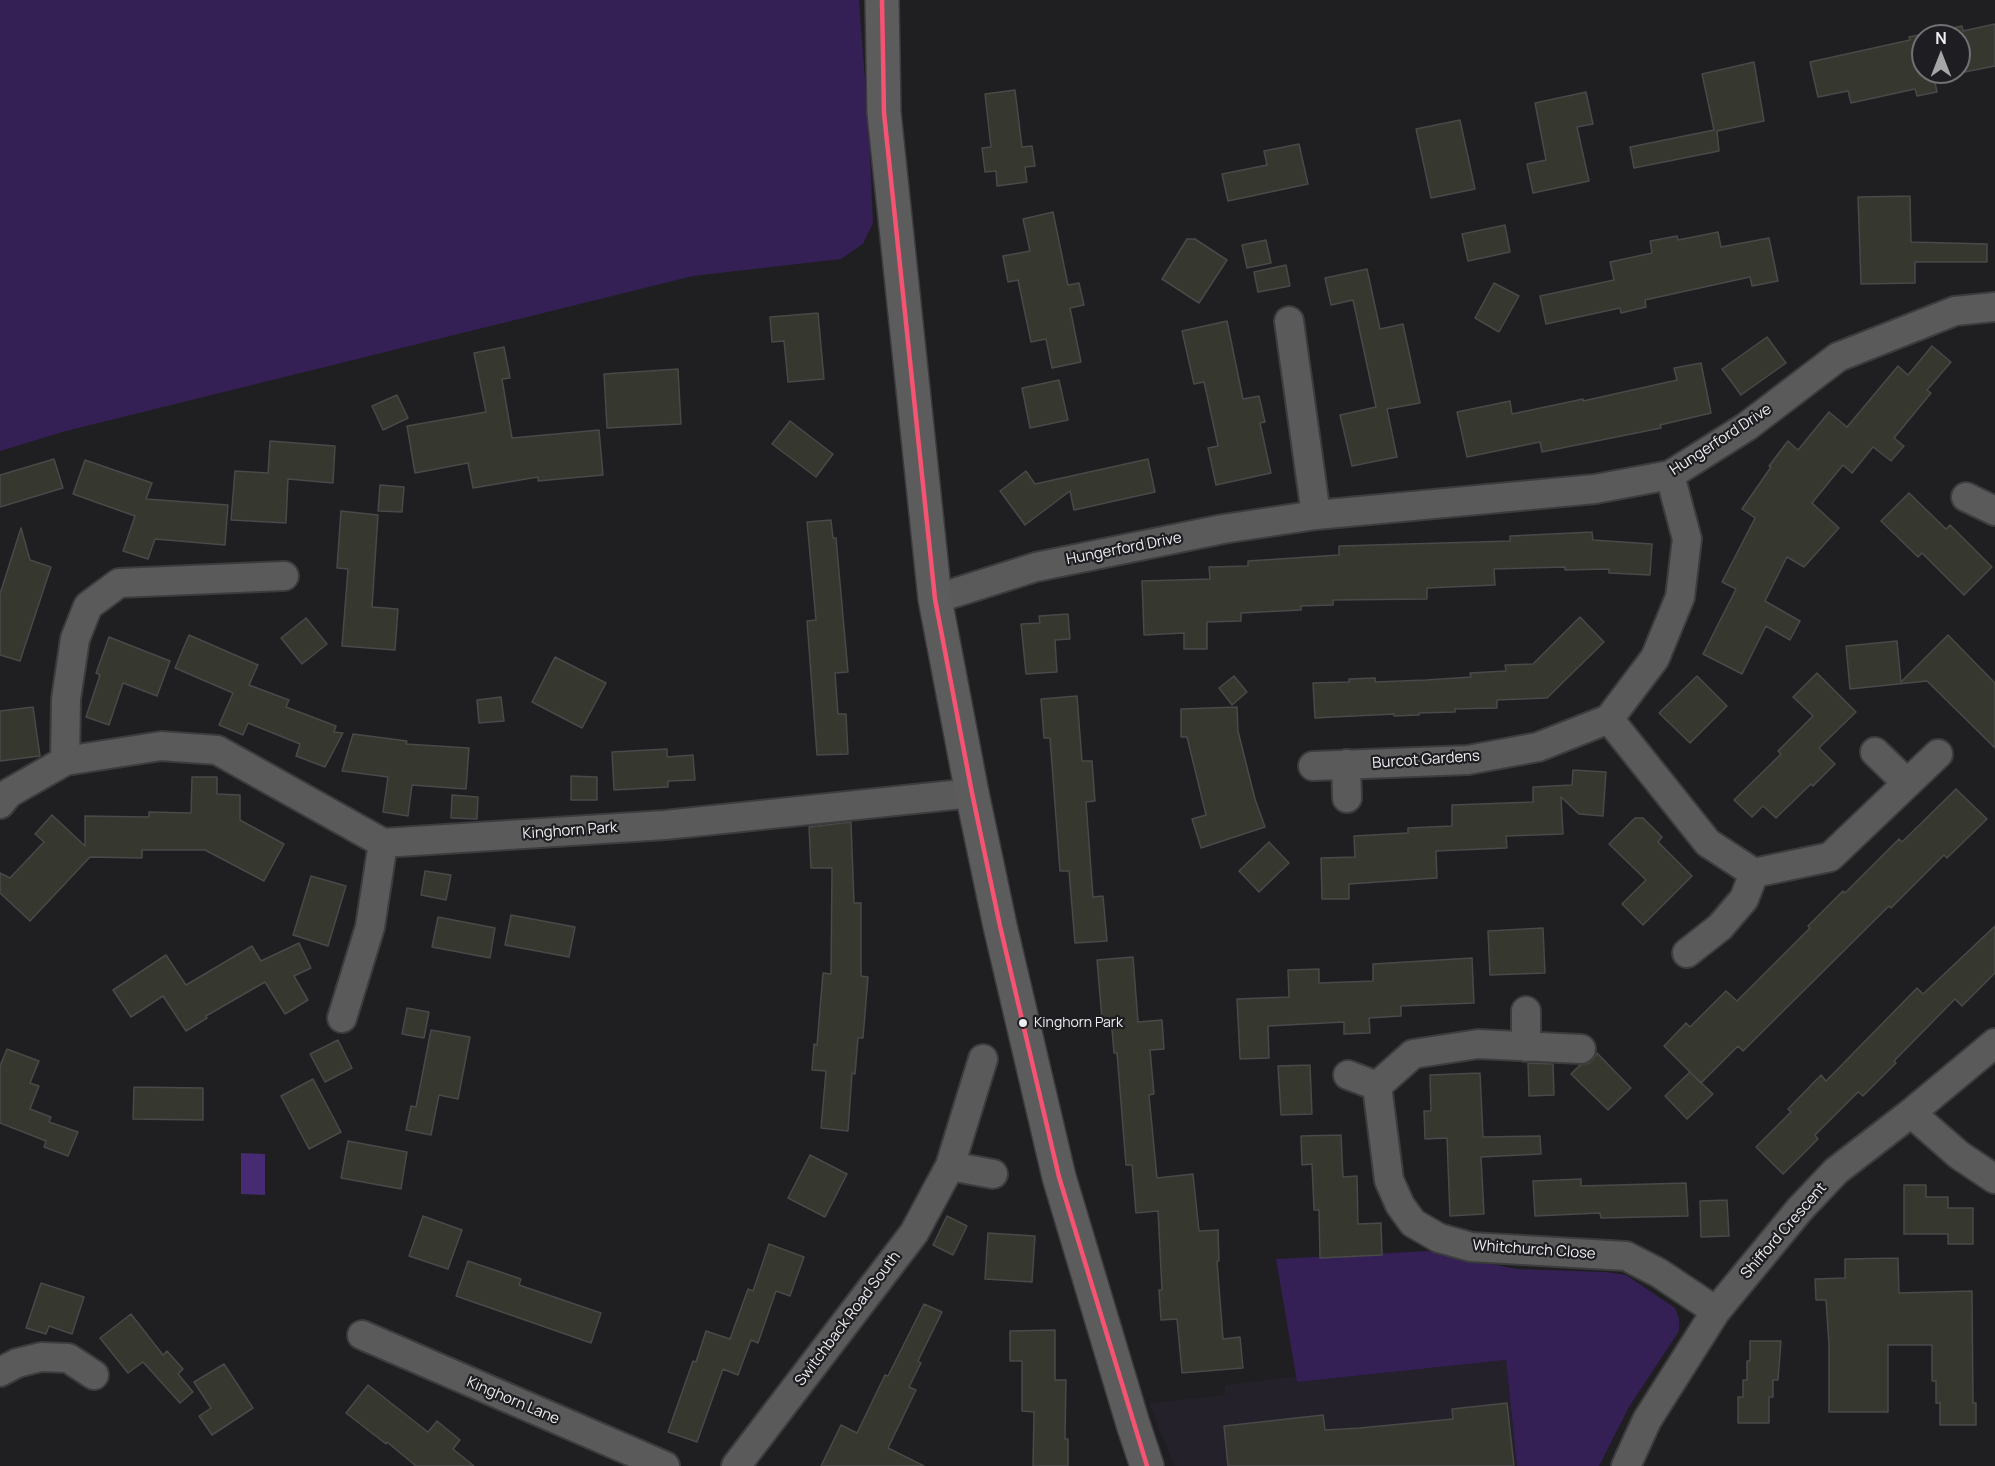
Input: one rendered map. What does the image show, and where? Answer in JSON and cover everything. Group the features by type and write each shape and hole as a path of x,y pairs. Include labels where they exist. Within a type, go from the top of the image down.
{"main road":[{"path":"882,0 884,113 935,600 1000,926 1059,1177 1147,1466"}],"street":[{"name":"Hungerford Drive","path":"935,600 1036,567 1223,530 1316,515 1595,489 1670,475 1746,427 1838,357 1955,311 1995,307"},
{"path":"1289,321 1316,515"},
{"path":"1670,475 1688,539 1680,597 1655,658 1609,719 1708,843 1754,873 1830,856 1938,754"},
{"path":"1966,497 1995,511"},
{"path":"65,761 66,699 75,639 88,606 119,583 284,576"},
{"name":"Burcot Gardens","path":"1313,766 1468,760 1538,747 1609,719"},
{"path":"0,804 9,793 65,761 161,746 217,750 383,843 370,927 342,1018"},
{"path":"1875,752 1908,783"},
{"path":"1346,764 1347,798"},
{"name":"Kinghorn Park","path":"383,843 665,825 972,793"},
{"path":"1687,953 1720,927 1744,899 1754,873"},
{"path":"1526,1011 1526,1047"},
{"name":"Shifford Crescent","path":"1626,1466 1647,1420 1716,1311 1800,1209 1836,1171 1911,1113 1995,1043"},
{"path":"1348,1075 1377,1086 1413,1054 1478,1044 1581,1049"},
{"name":"Switchback Road South","path":"736,1466 914,1233 950,1166 983,1059"},
{"name":"Whitchurch Close","path":"1377,1086 1389,1180 1400,1205 1413,1223 1439,1238 1471,1247 1626,1256 1659,1273 1716,1311"},
{"path":"1911,1113 1959,1155 1995,1179"},
{"path":"950,1166 993,1173"},
{"name":"Kinghorn Lane","path":"362,1335 665,1466"},
{"path":"0,1372 17,1363 41,1357 68,1358 94,1375"}],"shaded area":[{"path":"0,0 859,0 873,223 863,244 841,259 693,276 66,431 0,451"},
{"path":"241,1153 265,1154 265,1195 241,1194"},
{"path":"1429,1251 1516,1269 1605,1272 1626,1275 1675,1308 1679,1319 1679,1331 1629,1407 1599,1466 1517,1466 1506,1360 1297,1382 1276,1259"},
{"path":"1506,1360 1517,1466 1174,1466 1149,1403 1225,1395 1225,1385 1296,1376 1297,1382"}],"building":[{"path":"1995,24 1995,66 1971,71 1971,29"},
{"path":"1909,37 1911,37 1911,84 1935,84 1937,92 1917,96 1915,89 1851,103 1848,91 1818,97 1810,62 1910,40"},
{"path":"1754,62 1764,121 1717,131 1719,151 1634,168 1630,147 1714,130 1702,74"},
{"path":"1015,90 1022,147 1032,146 1035,166 1025,167 1027,182 997,186 996,171 985,172 982,148 991,147 985,94"},
{"path":"1586,92 1593,124 1577,127 1589,181 1533,193 1527,164 1546,160 1535,103"},
{"path":"1460,120 1475,189 1431,198 1416,129"},
{"path":"1299,144 1308,184 1228,201 1222,174 1267,165 1264,151"},
{"path":"1910,196 1911,242 1987,244 1987,262 1915,262 1915,283 1861,284 1858,197"},
{"path":"1053,212 1068,285 1079,283 1084,305 1070,308 1081,362 1052,368 1046,339 1031,342 1018,280 1008,282 1003,256 1030,251 1023,219"},
{"path":"1505,225 1510,252 1468,261 1462,234"},
{"path":"1718,232 1721,247 1769,238 1778,281 1752,286 1750,277 1645,300 1646,307 1621,313 1620,308 1546,324 1540,296 1614,280 1610,262 1652,253 1650,241 1677,236 1678,240"},
{"path":"1187,239 1195,239 1227,260 1199,303 1162,279"},
{"path":"1266,240 1271,263 1247,268 1242,245"},
{"path":"1286,265 1290,286 1258,292 1254,272"},
{"path":"1367,269 1380,329 1403,324 1420,403 1387,409 1397,457 1352,466 1340,415 1376,407 1353,300 1331,305 1325,278"},
{"path":"1494,283 1519,296 1499,332 1475,318"},
{"path":"818,313 824,379 788,382 784,341 772,342 770,317"},
{"path":"1227,321 1243,399 1259,396 1265,422 1260,423 1271,473 1216,485 1208,448 1218,446 1204,382 1194,384 1182,331"},
{"path":"1767,337 1786,363 1741,395 1722,369"},
{"path":"1932,346 1951,362 1927,390 1931,393 1894,438 1904,446 1891,461 1873,447 1852,473 1843,465 1812,503 1839,528 1804,567 1787,557 1765,601 1800,621 1790,640 1766,626 1742,674 1703,654 1736,589 1722,582 1755,518 1742,509 1771,467 1769,466 1788,441 1798,450 1829,412 1847,427 1898,366 1908,375"},
{"path":"504,347 510,378 502,379 512,438 599,430 603,475 538,481 538,477 473,488 468,463 415,473 407,426 486,412 474,353"},
{"path":"1701,363 1711,413 1660,425 1661,428 1542,452 1540,442 1467,457 1457,412 1510,401 1512,414 1583,399 1583,401 1677,380 1674,368"},
{"path":"678,369 681,424 607,428 604,374"},
{"path":"1059,380 1068,420 1030,428 1022,388"},
{"path":"397,395 408,418 383,430 372,406"},
{"path":"790,421 833,454 816,477 772,444"},
{"path":"270,441 335,446 333,483 288,479 286,523 231,520 235,471 268,473"},
{"path":"54,459 63,488 0,507 0,475"},
{"path":"1148,459 1155,492 1074,510 1070,491 1025,525 1000,491 1026,471 1035,484"},
{"path":"85,460 152,483 146,499 228,505 225,545 155,539 148,559 123,551 135,516 73,494"},
{"path":"380,485 404,487 402,512 378,511"},
{"path":"1909,493 1946,529 1950,525 1992,567 1964,595 1922,553 1918,557 1881,521"},
{"path":"341,511 378,515 372,607 398,609 395,650 342,646 348,569 337,568"},
{"path":"831,520 833,538 836,538 848,672 835,673 838,714 846,714 848,754 817,755 807,621 816,620 807,522"},
{"path":"21,528 30,560 51,567 20,661 0,655 0,594"},
{"path":"1592,532 1593,540 1652,544 1650,575 1609,573 1609,569 1565,570 1565,567 1494,569 1495,585 1427,588 1427,599 1333,600 1333,605 1301,606 1301,610 1241,613 1241,621 1207,622 1207,649 1184,649 1184,633 1144,635 1142,581 1210,579 1209,567 1248,566 1248,561 1339,555 1339,546 1510,541 1510,536"},
{"path":"1068,614 1070,639 1055,640 1057,672 1026,674 1021,624 1040,623 1039,616"},
{"path":"1580,617 1604,642 1547,698 1497,700 1497,708 1455,709 1455,712 1315,718 1313,683 1349,682 1349,679 1375,678 1375,682 1426,680 1471,677 1470,673 1506,671 1505,665 1533,664"},
{"path":"306,618 327,644 302,664 281,638"},
{"path":"189,635 258,665 249,685 289,700 286,707 336,726 334,732 343,733 325,767 296,756 300,744 248,723 243,735 219,725 233,693 175,668"},
{"path":"1948,635 1995,683 1995,748 1927,681 1850,689 1846,646 1897,641 1901,682"},
{"path":"109,637 170,661 157,696 123,683 109,725 86,717 100,675 96,673"},
{"path":"555,657 606,683 582,728 532,702"},
{"path":"1817,673 1856,712 1819,748 1835,764 1776,818 1763,806 1752,817 1734,800 1781,754 1778,751 1813,716 1793,697"},
{"path":"1234,676 1247,692 1232,705 1219,688"},
{"path":"1697,676 1727,706 1690,743 1659,713"},
{"path":"1077,696 1082,761 1092,761 1095,801 1086,802 1093,897 1103,896 1107,941 1075,943 1069,871 1060,871 1050,738 1044,738 1041,699"},
{"path":"501,697 504,721 479,723 477,700"},
{"path":"33,707 40,756 0,761 0,711"},
{"path":"1237,707 1238,731 1255,799 1265,827 1201,848 1192,819 1206,815 1187,737 1181,737 1181,709"},
{"path":"353,734 407,741 406,744 469,748 466,789 412,785 408,816 383,812 388,777 342,771"},
{"path":"667,749 667,757 693,755 695,780 668,781 668,787 614,790 612,752"},
{"path":"1573,770 1606,772 1603,816 1579,814 1561,797 1563,834 1506,836 1507,848 1436,851 1437,878 1349,884 1349,899 1322,899 1321,858 1355,857 1354,836 1408,833 1408,828 1452,826 1452,805 1533,802 1533,787 1572,785"},
{"path":"571,776 597,777 597,800 571,800"},
{"path":"192,777 217,777 217,794 240,795 240,820 284,844 264,881 205,850 142,850 142,858 90,857 30,921 0,893 0,873 10,878 44,842 35,834 52,815 85,846 85,816 149,817 149,812 191,813"},
{"path":"1956,789 1987,819 1947,858 1944,855 1891,908 1889,906 1743,1051 1738,1046 1701,1083 1664,1046 1686,1023 1690,1027 1726,991 1737,1001 1810,928 1808,926 1843,891 1845,893 1899,839 1902,842"},
{"path":"452,795 478,797 477,819 451,818"},
{"path":"1635,818 1643,818 1662,837 1658,842 1692,876 1643,925 1622,904 1646,880 1609,844"},
{"path":"851,822 854,903 861,903 861,976 868,977 863,1038 858,1038 855,1074 852,1073 848,1131 821,1128 826,1071 812,1070 814,1044 817,1045 823,973 831,974 832,868 811,868 809,827"},
{"path":"1269,842 1289,863 1259,892 1239,871"},
{"path":"425,871 451,875 446,900 421,895"},
{"path":"311,876 346,886 328,946 293,935"},
{"path":"511,915 575,927 569,957 505,945"},
{"path":"438,917 495,928 490,958 432,947"},
{"path":"1995,926 1995,973 1962,1006 1955,999 1863,1096 1858,1092 1815,1135 1818,1139 1783,1174 1756,1147 1791,1112 1788,1109 1821,1075 1826,1081 1917,988 1923,994"},
{"path":"1543,928 1545,973 1490,975 1488,931"},
{"path":"299,943 311,968 294,976 308,1000 285,1014 265,982 206,1016 207,1018 186,1031 163,996 131,1017 113,990 166,955 186,985 252,946 261,961"},
{"path":"1133,957 1138,1022 1162,1020 1164,1049 1150,1050 1154,1094 1149,1095 1157,1178 1193,1174 1199,1231 1218,1230 1219,1261 1217,1261 1223,1339 1240,1337 1243,1368 1182,1373 1177,1319 1161,1320 1159,1290 1162,1290 1158,1211 1136,1213 1132,1165 1126,1165 1117,1053 1114,1053 1111,1018 1102,1019 1097,960"},
{"path":"1472,958 1474,1003 1401,1006 1401,1016 1369,1018 1370,1033 1344,1034 1344,1022 1268,1026 1269,1058 1240,1059 1237,999 1289,997 1288,970 1319,969 1319,983 1373,981 1373,964"},
{"path":"407,1008 429,1012 424,1038 402,1034"},
{"path":"431,1030 470,1037 458,1099 439,1095 431,1135 406,1130 411,1106 416,1107"},
{"path":"338,1040 352,1068 325,1082 310,1054"},
{"path":"7,1049 39,1061 30,1083 39,1086 30,1109 51,1117 49,1122 78,1132 68,1156 44,1147 46,1141 0,1123 0,1066"},
{"path":"1597,1053 1631,1088 1608,1110 1571,1074 1580,1065 1589,1063"},
{"path":"1528,1063 1553,1064 1554,1095 1529,1096"},
{"path":"1310,1065 1312,1114 1281,1115 1278,1066"},
{"path":"1690,1072 1713,1094 1687,1119 1665,1096"},
{"path":"1480,1073 1483,1137 1540,1136 1541,1154 1481,1157 1484,1214 1450,1216 1447,1138 1425,1139 1424,1111 1431,1111 1430,1075"},
{"path":"313,1079 341,1132 309,1149 281,1096"},
{"path":"134,1087 203,1088 203,1120 133,1119"},
{"path":"1341,1135 1343,1177 1357,1176 1358,1224 1381,1223 1382,1255 1320,1258 1319,1210 1314,1210 1312,1164 1302,1165 1301,1136"},
{"path":"348,1141 407,1152 401,1189 341,1178"},
{"path":"810,1155 847,1174 825,1217 788,1198"},
{"path":"1581,1179 1581,1186 1686,1183 1688,1216 1601,1218 1600,1213 1535,1216 1533,1181"},
{"path":"1904,1185 1926,1185 1926,1197 1948,1197 1948,1208 1973,1208 1973,1244 1948,1244 1948,1234 1904,1234"},
{"path":"1727,1200 1729,1236 1701,1237 1700,1201"},
{"path":"423,1216 462,1230 448,1269 409,1256"},
{"path":"947,1216 967,1226 953,1255 933,1245"},
{"path":"988,1233 1035,1236 1032,1282 985,1279"},
{"path":"769,1244 804,1257 790,1296 776,1291 758,1343 751,1340 738,1375 723,1369 697,1442 668,1432 706,1331 730,1339 748,1289 753,1291"},
{"path":"1898,1258 1899,1293 1972,1291 1973,1403 1976,1403 1976,1425 1940,1425 1940,1403 1936,1403 1936,1381 1932,1381 1932,1345 1888,1345 1888,1412 1829,1412 1826,1300 1816,1300 1815,1279 1845,1278 1845,1259"},
{"path":"468,1261 521,1279 519,1285 601,1313 591,1343 456,1296"},
{"path":"41,1283 84,1297 72,1334 49,1326 46,1334 26,1328"},
{"path":"924,1304 942,1312 918,1361 921,1363 909,1387 916,1390 888,1448 924,1466 821,1466 841,1425 857,1433 885,1375 888,1376"},
{"path":"131,1314 163,1355 167,1351 183,1369 178,1374 193,1392 180,1403 143,1362 128,1373 100,1338"},
{"path":"1055,1330 1055,1380 1066,1380 1065,1439 1068,1439 1068,1466 1033,1466 1034,1412 1022,1411 1022,1361 1010,1361 1010,1331"},
{"path":"1750,1341 1781,1341 1778,1380 1773,1380 1773,1397 1769,1397 1769,1423 1738,1423 1738,1397 1743,1397 1743,1380 1747,1380"},
{"path":"224,1364 253,1408 212,1435 199,1416 211,1408 194,1382"},
{"path":"368,1385 428,1432 437,1421 460,1440 453,1449 474,1466 416,1466 387,1442 386,1444 346,1413"},
{"path":"1507,1403 1514,1466 1228,1466 1224,1426 1323,1415 1325,1430 1360,1428 1453,1419 1452,1409"}],"transit line":[{"path":"882,0 884,113 935,599 1000,926 1059,1177 1147,1466"}],"place":[{"name":"Kinghorn Park","path":"1023,1023"}]}
